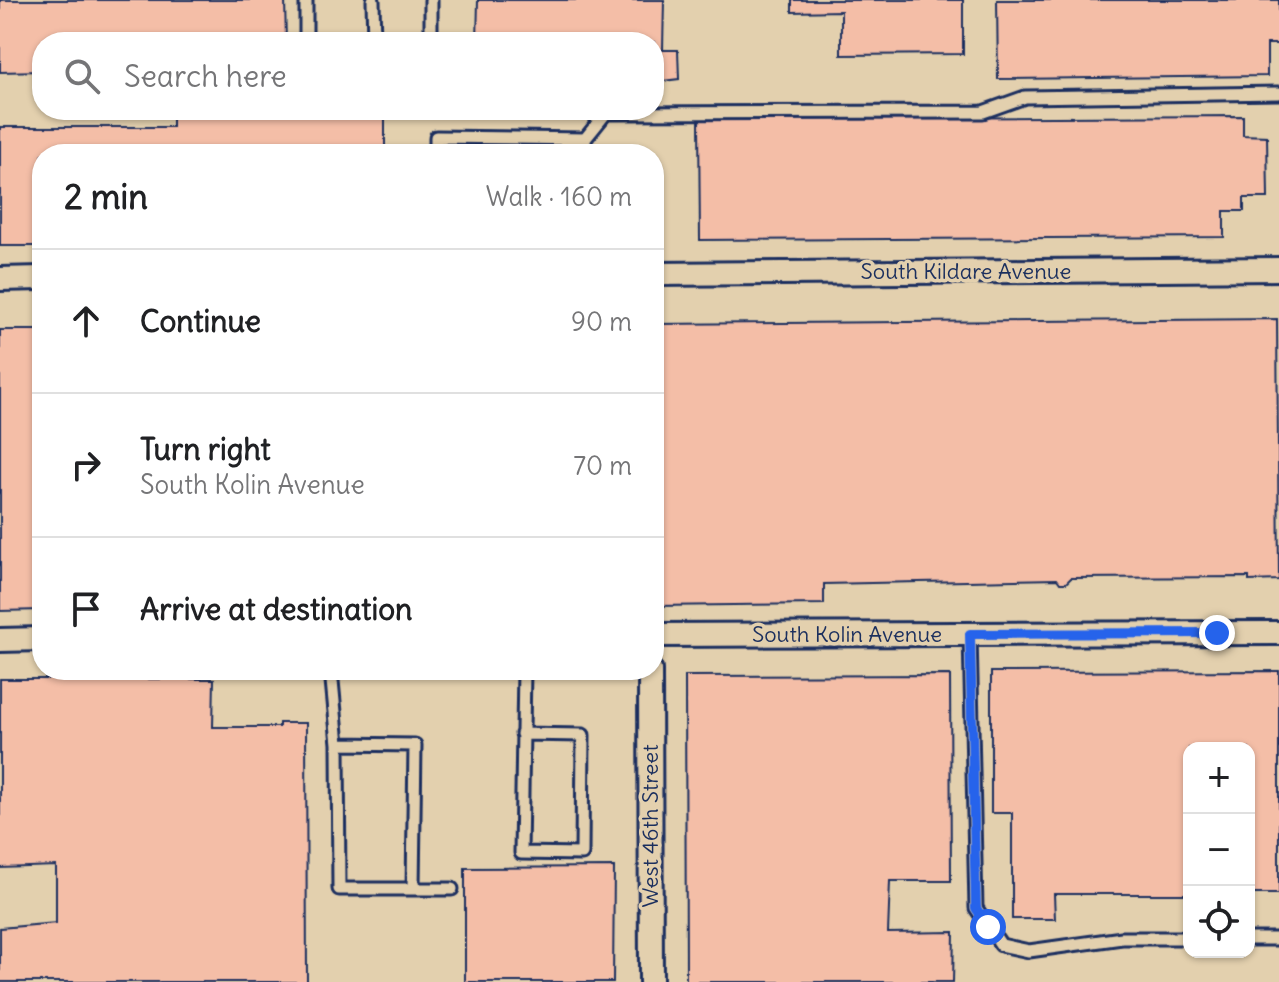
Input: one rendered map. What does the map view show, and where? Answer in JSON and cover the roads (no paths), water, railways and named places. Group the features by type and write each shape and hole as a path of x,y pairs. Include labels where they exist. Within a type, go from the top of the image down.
{"street":[{"name":"South Kildare Avenue","path":"664,274 1279,269"},
{"path":"0,279 32,278"},
{"name":"South Kolin Avenue","path":"664,635 1279,633"},
{"path":"0,640 32,639"},
{"name":"West 46th Street","path":"650,680 651,982"}],"lane":[{"path":"306,0 306,32"},
{"path":"373,0 374,32"},
{"path":"431,0 431,32"},
{"path":"664,113 983,112 1025,97 1279,93"},
{"path":"585,144 585,139 600,120"},
{"path":"436,144 436,137 585,139"},
{"path":"970,634 976,908 1001,945 1029,951 1122,938 1183,938"},
{"path":"332,680 338,744 339,889 452,889"},
{"path":"522,734 583,735 582,854 521,853 522,734 524,680"},
{"path":"338,744 415,745 413,888"},
{"path":"1255,939 1279,939"}]}
